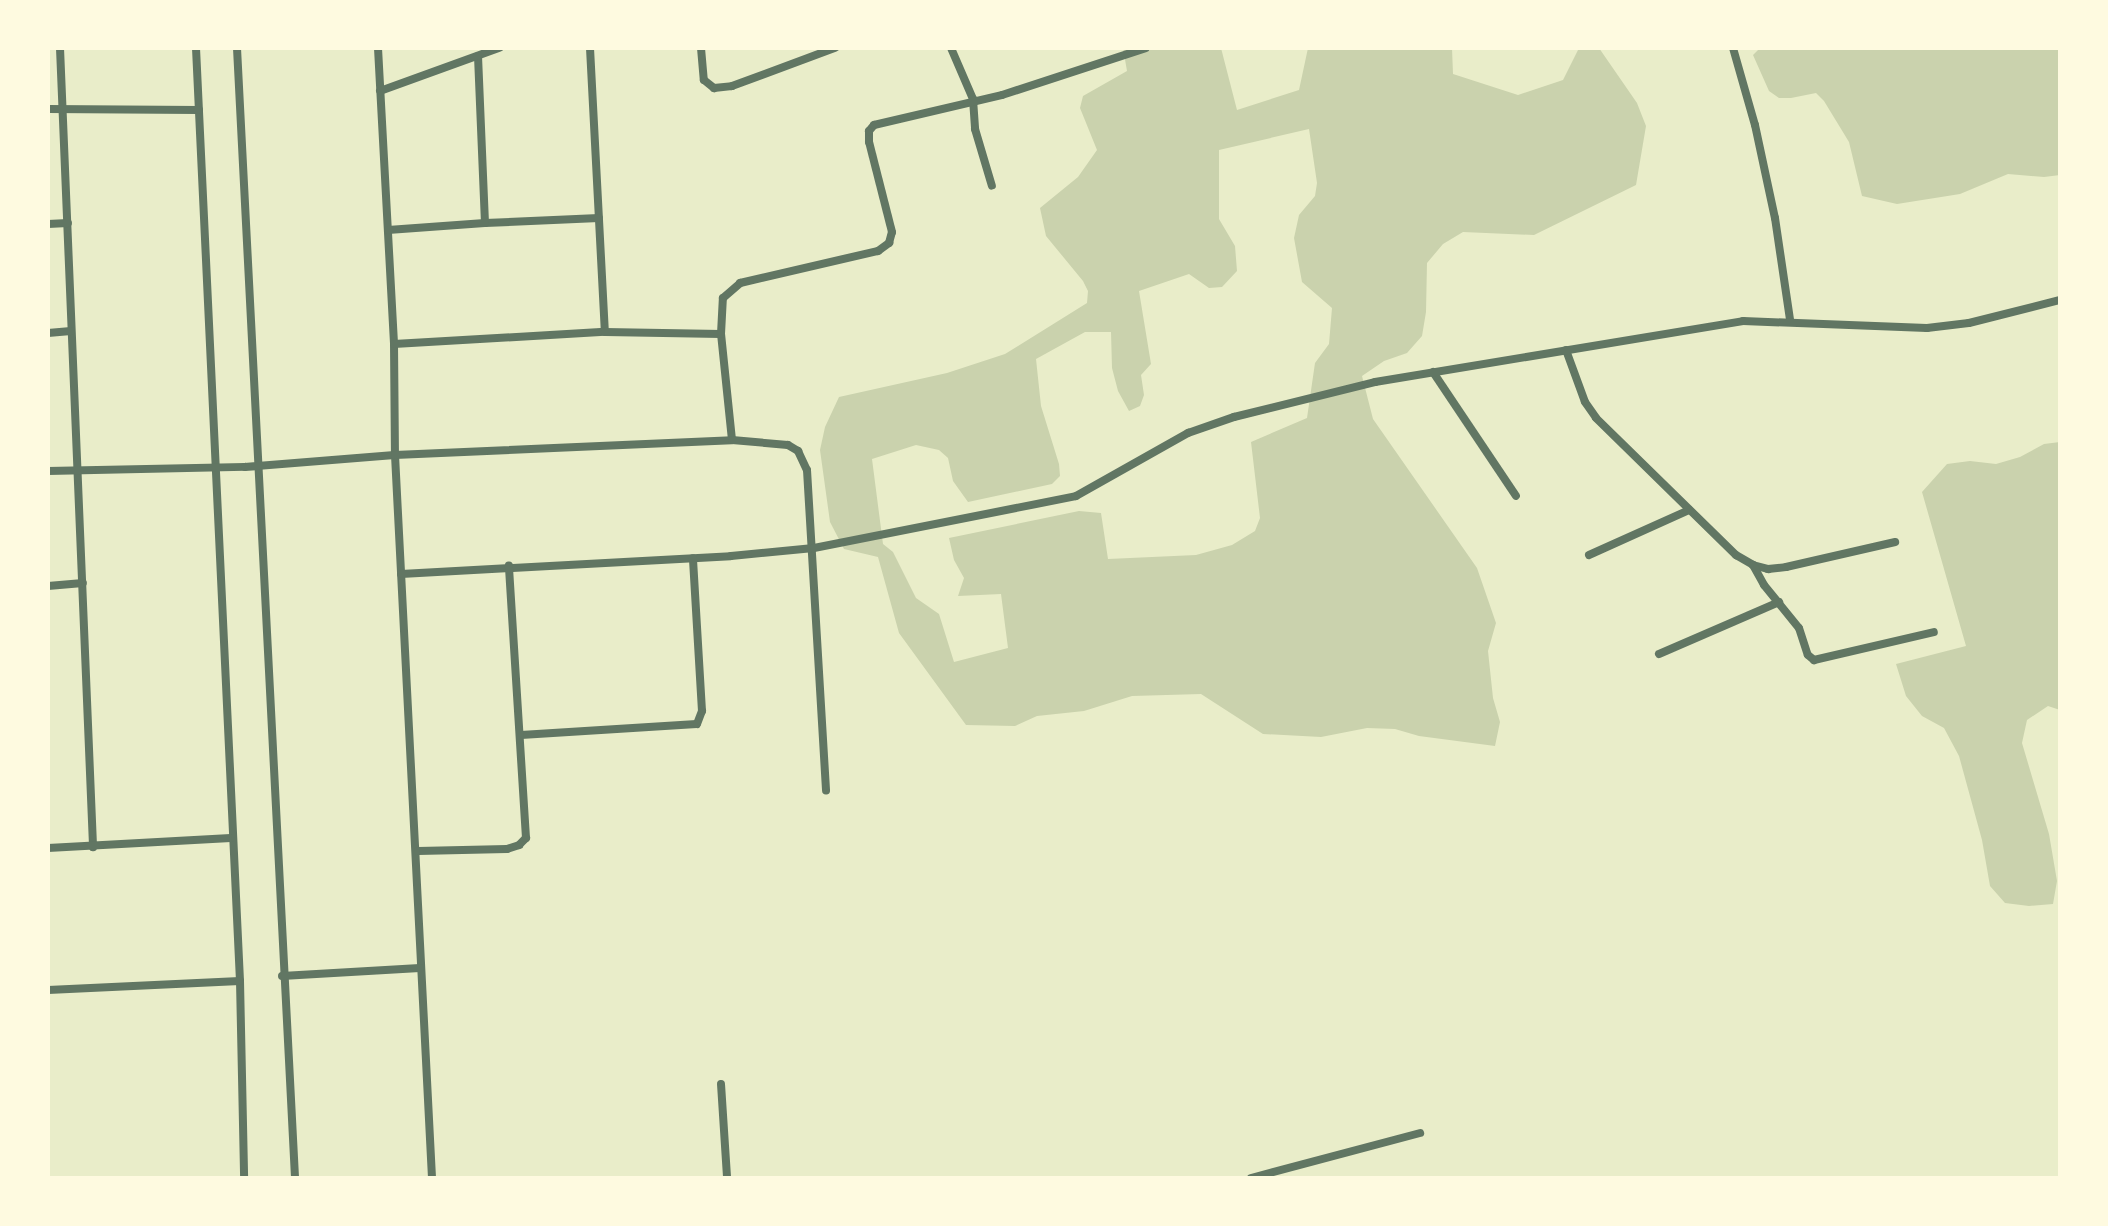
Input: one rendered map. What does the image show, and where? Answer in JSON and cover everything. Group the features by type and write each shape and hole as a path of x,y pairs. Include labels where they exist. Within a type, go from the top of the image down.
{"street":[{"path":"60,48 93,847"},
{"path":"196,48 240,981 244,1178"},
{"path":"237,48 282,976 295,1178"},
{"path":"378,48 394,344 395,455 418,851 420,968 432,1178"},
{"path":"380,91 499,48"},
{"path":"590,48 605,332"},
{"path":"701,48 704,80 714,88 732,86 835,48"},
{"path":"951,48 973,99 975,129 992,186"},
{"path":"732,440 720,303 726,293 740,283 878,251 889,243 892,232 869,142 869,131 874,125 973,99 1002,95 1146,48"},
{"path":"1733,48 1772,203 1790,320"},
{"path":"478,56 485,223"},
{"path":"48,109 199,110"},
{"path":"388,230 599,218"},
{"path":"48,224 68,223"},
{"path":"401,574 814,548 1076,496 1176,439 1222,421 1375,382 1743,321 1790,320 1927,328 1969,323 2060,300"},
{"path":"48,333 71,331"},
{"path":"394,344 605,332 721,334"},
{"path":"1566,350 1585,402 1596,418 1736,555 1753,565 1768,569 1786,567 1895,542"},
{"path":"1433,372 1516,496"},
{"path":"48,471 218,468 395,455 732,440 779,443 798,451 807,470 826,790"},
{"path":"1589,555 1689,510"},
{"path":"521,735 697,724 702,711 693,558"},
{"path":"1753,565 1799,628 1808,655 1814,660 1934,632"},
{"path":"418,851 507,849 522,842 527,832 509,566"},
{"path":"48,586 83,583"},
{"path":"1659,654 1779,602"},
{"path":"48,848 231,838"},
{"path":"282,976 420,968"},
{"path":"48,990 240,981"},
{"path":"721,1084 727,1178"},
{"path":"1251,1178 1292,1174 1420,1133"}],"green space":[{"path":"1123,48 1221,48 1237,110 1299,90 1308,48 1452,48 1453,74 1518,95 1563,80 1579,48 1599,48 1637,103 1646,126 1636,185 1534,235 1463,232 1443,244 1427,263 1422,336 1407,353 1384,361 1362,376 1373,419 1477,568 1496,623 1488,651 1493,698 1500,722 1495,746 1419,736 1395,729 1367,728 1321,737 1263,734 1201,694 1132,696 1084,711 1037,716 1015,726 966,725 899,633 878,557 844,549 830,522 820,450 825,427 839,397 947,373 1005,354 1087,303 1088,291 1083,281 1046,236 1040,208 1078,177 1097,150 1080,108 1083,96 1127,71","holes":["1309,129 1317,183 1315,196 1299,215 1294,238 1302,282 1332,308 1329,344 1315,363 1307,418 1251,442 1260,518 1255,531 1232,545 1196,555 1108,559 1101,513 1079,511 949,538 954,560 964,578 958,596 1001,594 1008,648 954,662 939,614 916,598 893,552 883,544 872,459 916,445 939,450 948,458 953,481 968,502 1052,484 1060,476 1059,464 1041,406 1036,359 1085,332 1111,332 1112,368 1118,391 1129,411 1140,406 1144,395 1141,375 1151,364 1139,291 1189,274 1209,288 1222,287 1237,271 1235,246 1219,219 1219,150"]},
{"path":"1760,48 2060,48 2060,175 2008,174 1960,194 1897,204 1862,196 1849,142 1824,101 1816,93 1779,98 1769,91 1753,55"},
{"path":"2060,442 2060,710 2048,706 2027,720 2022,743 2049,834 2057,881 2053,904 2029,906 2005,903 1990,886 1982,840 1959,756 1944,728 1922,716 1906,696 1896,664 1966,646 1922,492 1947,464 1970,461 1996,464 2020,457 2044,444"}]}
